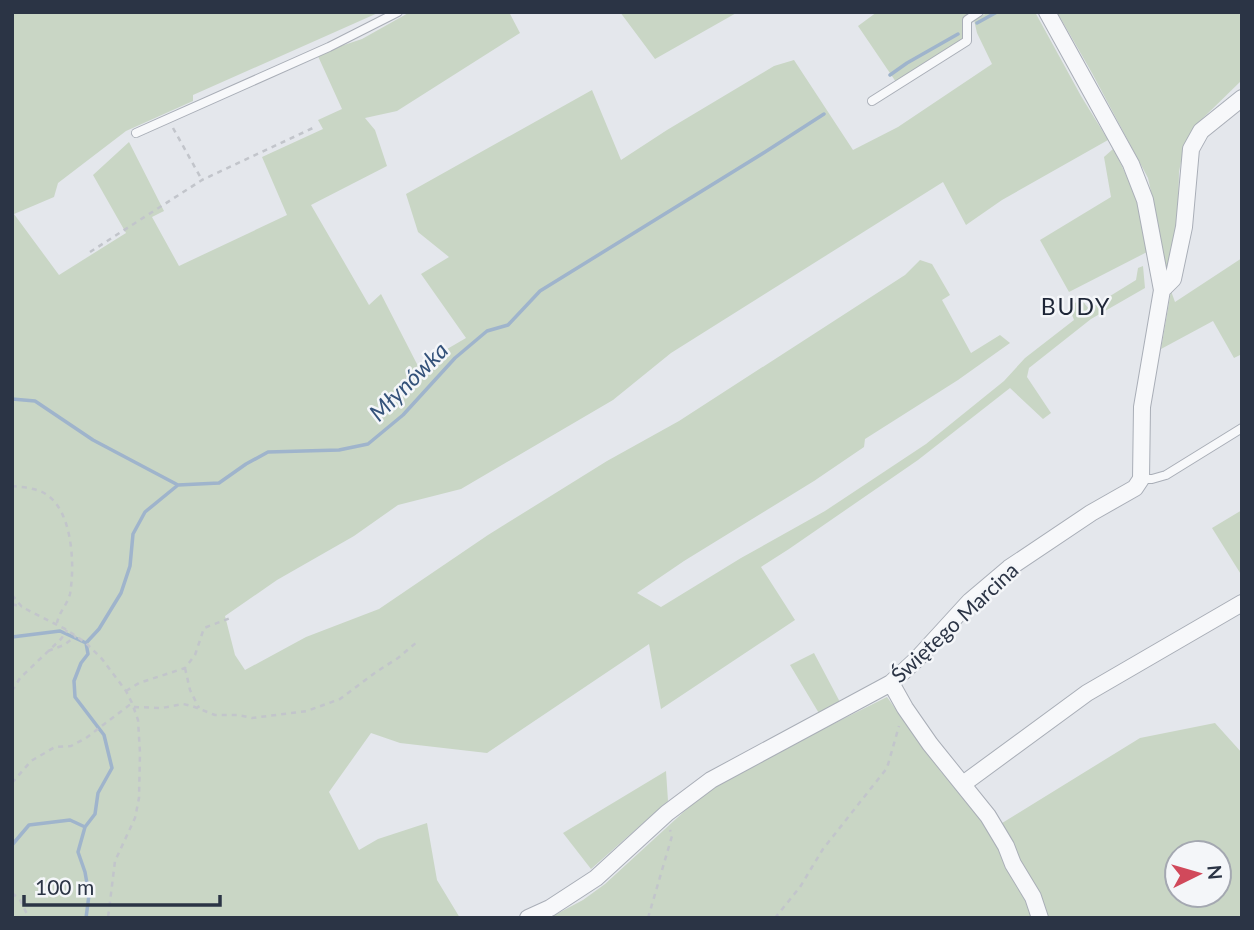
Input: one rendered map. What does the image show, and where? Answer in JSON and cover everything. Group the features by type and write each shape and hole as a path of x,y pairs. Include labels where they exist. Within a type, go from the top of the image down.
{"street":[{"path":"1047,12 1138,179 1145,200 1162,290 1142,407 1141,479"},
{"path":"1162,290 1173,279 1184,227 1191,149 1201,131 1242,98"},
{"name":"Świętego Marcina","path":"528,918 550,908 596,878 667,813 711,780 891,683 970,601 1009,568 1091,513 1135,488 1141,479"},
{"path":"963,784 1087,693 1242,603"},
{"path":"891,683 930,744 988,816 1033,897 1040,918"}],"lane":[{"path":"136,133 329,47 398,12"},
{"path":"872,101 967,41 967,20 978,12"},
{"path":"1141,479 1166,475 1242,428"}],"path":[{"path":"168,119 202,180"},
{"path":"90,252 202,180 316,127"},
{"path":"12,486 43,492 54,500 71,542 73,562 70,592 56,625"},
{"path":"12,595 22,607"},
{"path":"12,604 67,630 86,643 126,691 138,720 139,798 135,818 115,861 108,918"},
{"path":"126,691 139,683 185,668 195,655 204,628 233,617"},
{"path":"12,691 20,678 67,630"},
{"path":"48,651 64,645 76,636"},
{"path":"12,783 31,761 55,747 71,746 86,738 133,705 162,708 183,704 215,715 252,718 307,711 340,699 417,642"},
{"path":"185,668 190,690 200,708"},
{"path":"775,918 800,887 823,849 887,768 905,708"},
{"path":"648,918 672,836 667,813"},
{"path":"12,893 20,900 29,918"}],"green space":[{"path":"12,12 380,12 193,95 193,101 126,131 58,183 54,197 14,214 59,275 126,233 93,175 129,142 164,211 152,217 179,266 287,215 262,157 323,129 318,120 342,109 317,54 362,39 410,12 509,12 520,33 397,111 365,118 375,130 387,166 311,205 369,305 381,294 418,366 466,338 421,274 449,257 418,232 406,194 592,90 621,160 774,66 794,60 853,150 898,127 992,64 977,33 974,20 989,12 1035,12 1108,140 1002,200 966,225 943,182 671,353 613,400 461,489 398,505 354,536 277,580 225,616 235,655 245,670 306,637 379,609 488,535 607,461 679,421 905,275 920,260 932,264 950,295 942,300 971,353 1000,335 1010,343 958,380 865,439 864,447 814,481 637,593 661,607 825,511 926,444 1004,381 1025,358 1074,320 1069,307 1081,299 1089,309 1136,280 1138,268 1143,266 1145,288 1091,319 1029,368 1027,377 1051,413 1043,419 1010,388 918,460 761,567 795,620 661,709 649,644 487,753 400,743 371,733 329,792 359,850 378,839 427,823 437,880 460,918 12,918"},
{"path":"620,12 738,12 655,59"},
{"path":"877,12 972,12 963,18 963,41 896,82 858,26"},
{"path":"1057,12 1242,12 1242,80 1201,120 1184,146 1179,172 1178,214 1171,271 1165,272 1148,178"},
{"path":"1113,149 1136,198 1149,251 1069,292 1040,240 1111,197 1104,157"},
{"path":"1242,258 1242,354 1234,358 1213,321 1161,349 1171,291 1175,302"},
{"path":"1242,510 1242,576 1212,528"},
{"path":"814,653 841,704 820,715 790,665"},
{"path":"887,697 941,772 994,828 1140,738 1215,723 1242,753 1242,918 549,918 583,900 605,884 689,807 719,784 751,765"},
{"path":"666,771 668,801 591,869 563,833"}],"waterway":[{"name":"Młynówka","path":"977,23 997,12"},
{"name":"Młynówka","path":"890,75 958,34"},
{"name":"Młynówka","path":"12,637 60,631 86,643 99,629 121,593 130,566 133,534 145,512 178,485 219,483 268,452 339,450 368,444 403,415 455,358 487,331 508,325 540,291 824,114"},
{"path":"12,399 35,401 93,440 178,485"},
{"path":"12,845 29,825 70,820 85,827 95,814 98,793 112,768 104,735 75,697 74,681 88,654 86,643"},
{"path":"85,827 78,852 89,895 86,918"}],"district":[{"name":"BUDY","path":"1076,306"}]}
